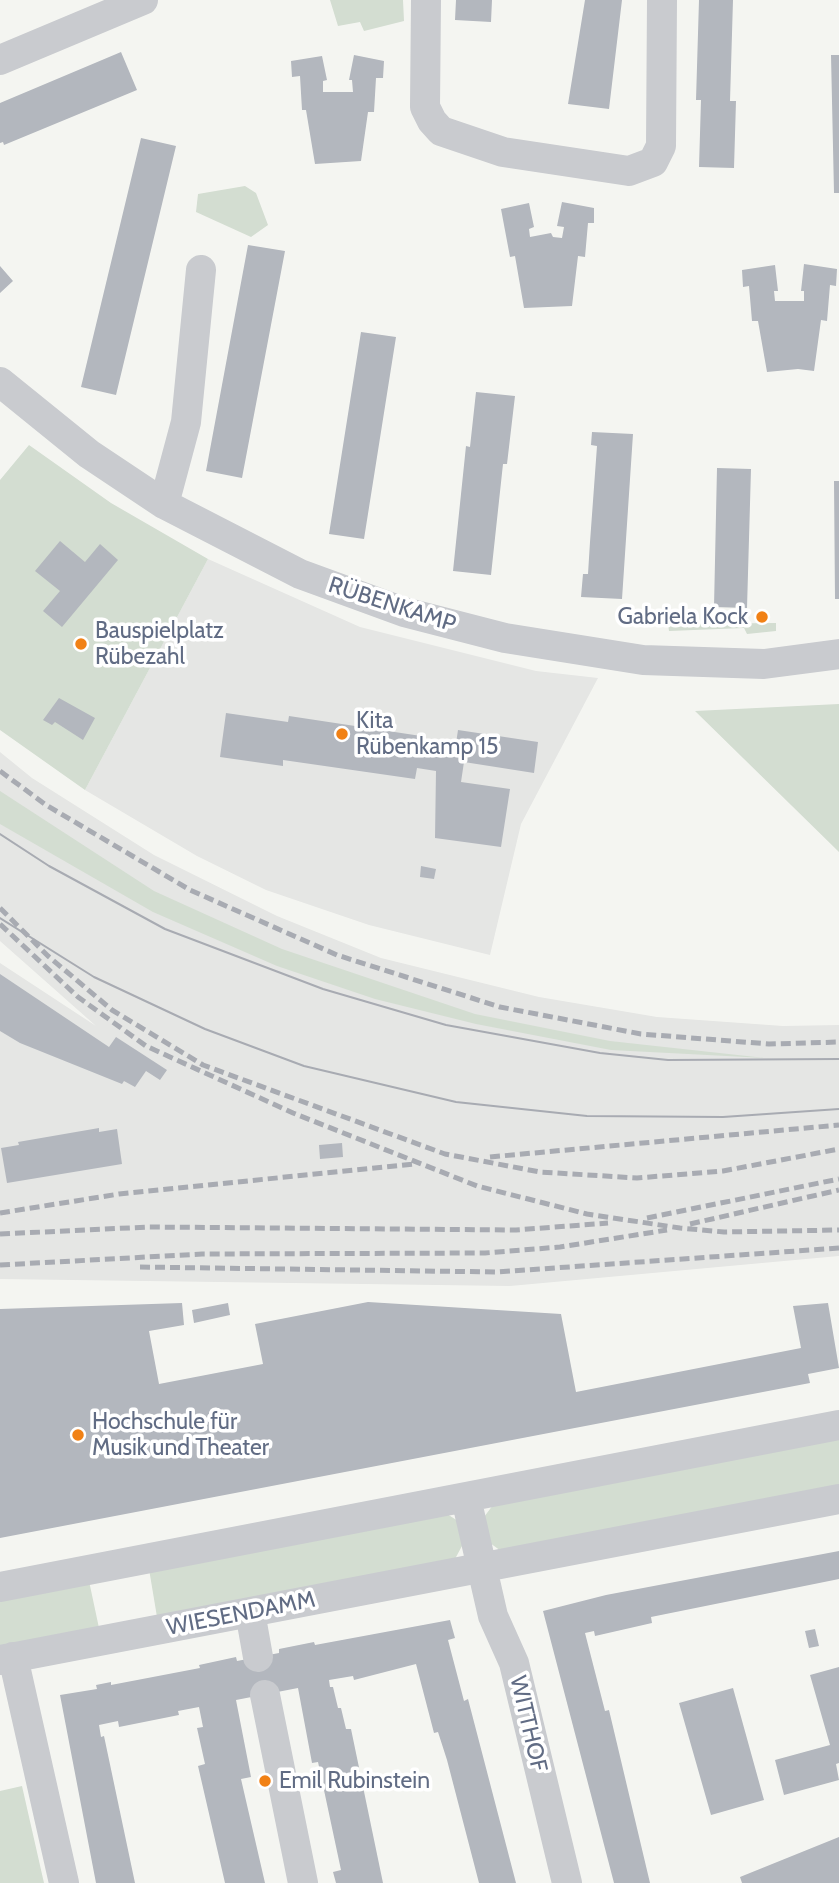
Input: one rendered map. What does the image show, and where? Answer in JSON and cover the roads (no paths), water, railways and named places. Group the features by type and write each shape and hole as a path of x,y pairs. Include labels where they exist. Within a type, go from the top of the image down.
{"street":[{"path":"0,60 143,0"},
{"path":"426,0 425,107 441,131 503,152 629,171 653,162 661,146 662,0"},
{"path":"164,504 186,422 201,270"},
{"name":"RÜBENKAMP","path":"0,382 89,454 164,504 309,577 404,612 466,629 643,660 764,664 839,654"},
{"path":"0,1587 839,1425"},
{"path":"466,1498 482,1569"},
{"name":"WIESENDAMM","path":"7,1658 839,1499"},
{"name":"WITTHOF","path":"482,1569 493,1616 514,1663 567,1883"},
{"path":"250,1612 258,1657"},
{"path":"7,1658 64,1883"},
{"path":"265,1695 303,1883"}],"tram line":[{"path":"0,834 49,866 165,929 323,989 446,1025 600,1053 668,1060 839,1059"},
{"path":"0,918 94,977 205,1029 304,1066 456,1102 587,1116 723,1117 839,1109"}],"railway":[{"path":"0,771 46,805 190,890 337,955 500,1007 641,1034 769,1044 839,1042"},
{"path":"0,908 48,956 112,1010 203,1065 445,1154 540,1172 637,1178 723,1171 839,1149"},
{"path":"0,924 78,997 146,1046 293,1113 477,1186 587,1214 680,1228 724,1232 839,1230"},
{"path":"490,1157 839,1125"},
{"path":"0,1213 119,1194 414,1164"},
{"path":"647,1218 839,1179"},
{"path":"690,1224 839,1190"},
{"path":"0,1234 149,1227 516,1230 608,1223"},
{"path":"0,1265 202,1254 485,1253 560,1247 667,1230"},
{"path":"140,1267 497,1272 839,1248"}],"place":[{"name":"Gabriela Kock","path":"762,617"},
{"name":"Bauspielplatz Rübezahl","path":"81,644"},
{"name":"Kita Rübenkamp 15","path":"342,734"},
{"name":"Hochschule für Musik und Theater","path":"78,1435"},
{"name":"Emil Rubinstein","path":"265,1781"}]}
